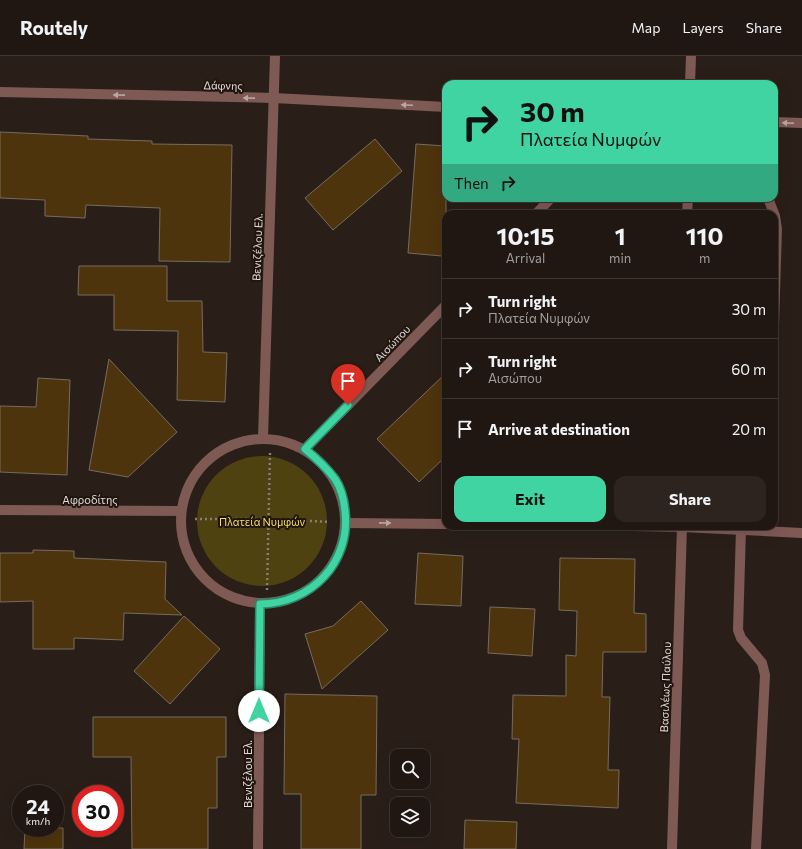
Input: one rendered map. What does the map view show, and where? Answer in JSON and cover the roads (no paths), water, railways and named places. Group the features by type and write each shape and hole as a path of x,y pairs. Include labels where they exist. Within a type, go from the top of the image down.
{"street":[{"name":"Βενιζέλου Ελ.","path":"267,438 275,56"},
{"path":"690,80 691,56"},
{"name":"Δάφνης","path":"0,92 274,98 442,107"},
{"path":"778,122 802,123"},
{"path":"540,210 548,202"},
{"name":"Αισώπου","path":"305,449 442,309"},
{"path":"267,438 305,449 322,463 336,480 344,501 346,523 342,547 331,569 313,587 291,599 263,604 235,598 212,586 195,568 184,545 180,515 190,483 208,459 234,443 267,438"},
{"name":"Αφροδίτης","path":"0,510 180,515"},
{"path":"346,523 442,524"},
{"name":"Βασιλέως Παύλου","path":"672,849 682,530"},
{"path":"741,530 738,630 741,638 762,663 765,675 756,849"},
{"path":"765,530 802,533"},
{"name":"Βενιζέλου Ελ.","path":"258,849 263,604"}],"park label":[{"name":"Πλατεία Νυμφών","path":"262,521"}]}
